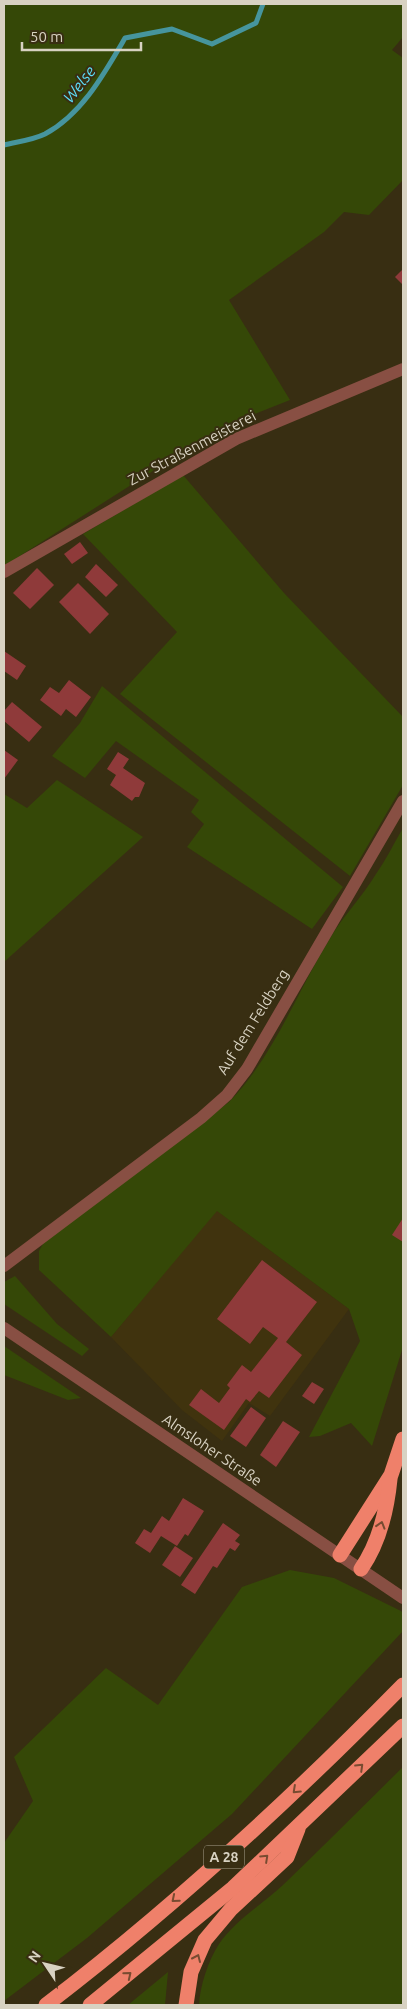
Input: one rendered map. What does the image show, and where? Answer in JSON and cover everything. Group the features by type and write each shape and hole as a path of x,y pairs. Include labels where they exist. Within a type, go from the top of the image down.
{"highway":[{"path":"361,1569 372,1553 388,1500 391,1475 403,1439"},
{"path":"340,1555 391,1475"},
{"name":"A 28","path":"46,2005 211,1869 332,1757 403,1685"},
{"name":"A 28","path":"90,2005 233,1888 403,1726"},
{"path":"186,2005 191,1972 204,1940 231,1909 287,1857 300,1825"}],"street":[{"name":"Zur Straßenmeisterei","path":"4,572 236,439 403,369"},
{"name":"Auf dem Feldberg","path":"4,1266 201,1118 226,1095 247,1069 403,801"},
{"name":"Almsloher Straße","path":"4,1328 403,1598"}],"shaded area":[{"path":"216,1210 349,1309 270,1416 249,1403 222,1441 182,1410 111,1337"}],"green space":[{"path":"4,4 403,4 403,37 392,50 403,58 403,180 369,215 344,212 324,232 229,300 290,400 222,427 4,566"},
{"path":"183,475 284,593 403,717 403,785 350,876 120,694 177,632 83,534"},
{"path":"102,686 343,887 312,929 187,847 204,824 191,812 199,800 116,741 85,778 52,756 80,723"},
{"path":"57,780 143,837 4,962 4,794 27,808"},
{"path":"403,828 403,1347 372,1446 351,1423 320,1436 309,1437 360,1341 349,1309 217,1211 111,1337 39,1270 39,1251 44,1242 229,1102 245,1084 272,1045 329,940 371,882"},
{"path":"15,1276 57,1324 89,1349 82,1356 4,1304 4,1282"},
{"path":"4,1346 81,1398 68,1400 4,1375"},
{"path":"290,1570 334,1578 401,1611 403,1613 403,1631 232,1814 87,1938 4,2001 4,1843 33,1801 14,1757 106,1668 158,1705 242,1587"},
{"path":"403,1767 403,2005 199,2005 208,1966 219,1944 226,1935 283,1885"},
{"path":"168,1972 165,2005 128,2005"}],"building":[{"path":"403,269 403,285 395,277"},
{"path":"80,542 88,553 72,564 64,554"},
{"path":"96,564 118,585 106,597 85,577"},
{"path":"37,568 54,585 30,609 13,593"},
{"path":"78,583 109,614 90,634 59,602"},
{"path":"4,651 26,666 17,680 4,671"},
{"path":"69,680 91,697 76,717 66,709 61,716 40,700 50,687 59,693"},
{"path":"12,702 42,727 29,742 4,721 4,711"},
{"path":"4,750 18,760 4,779"},
{"path":"118,752 129,759 123,768 145,783 139,797 135,797 132,801 110,785 116,775 107,769"},
{"path":"403,1218 403,1242 392,1235"},
{"path":"262,1260 317,1302 286,1342 302,1355 269,1398 259,1391 250,1402 246,1399 224,1430 189,1405 201,1389 219,1403 230,1388 227,1385 242,1365 251,1372 278,1338 263,1327 250,1344 217,1319"},
{"path":"312,1382 324,1389 314,1404 302,1396"},
{"path":"251,1407 266,1418 246,1447 230,1436"},
{"path":"283,1421 300,1432 276,1467 260,1455"},
{"path":"183,1498 204,1511 188,1536 185,1534 177,1546 161,1536 150,1553 135,1543 144,1529 151,1533 162,1516 169,1521"},
{"path":"223,1523 240,1535 235,1541 240,1544 235,1551 230,1548 217,1568 213,1566 195,1594 181,1585"},
{"path":"175,1546 193,1558 180,1577 162,1565"}],"waterway":[{"name":"Welse","path":"4,145 45,134 70,116 91,92 125,38 172,29 212,44 256,23 263,4"}]}
